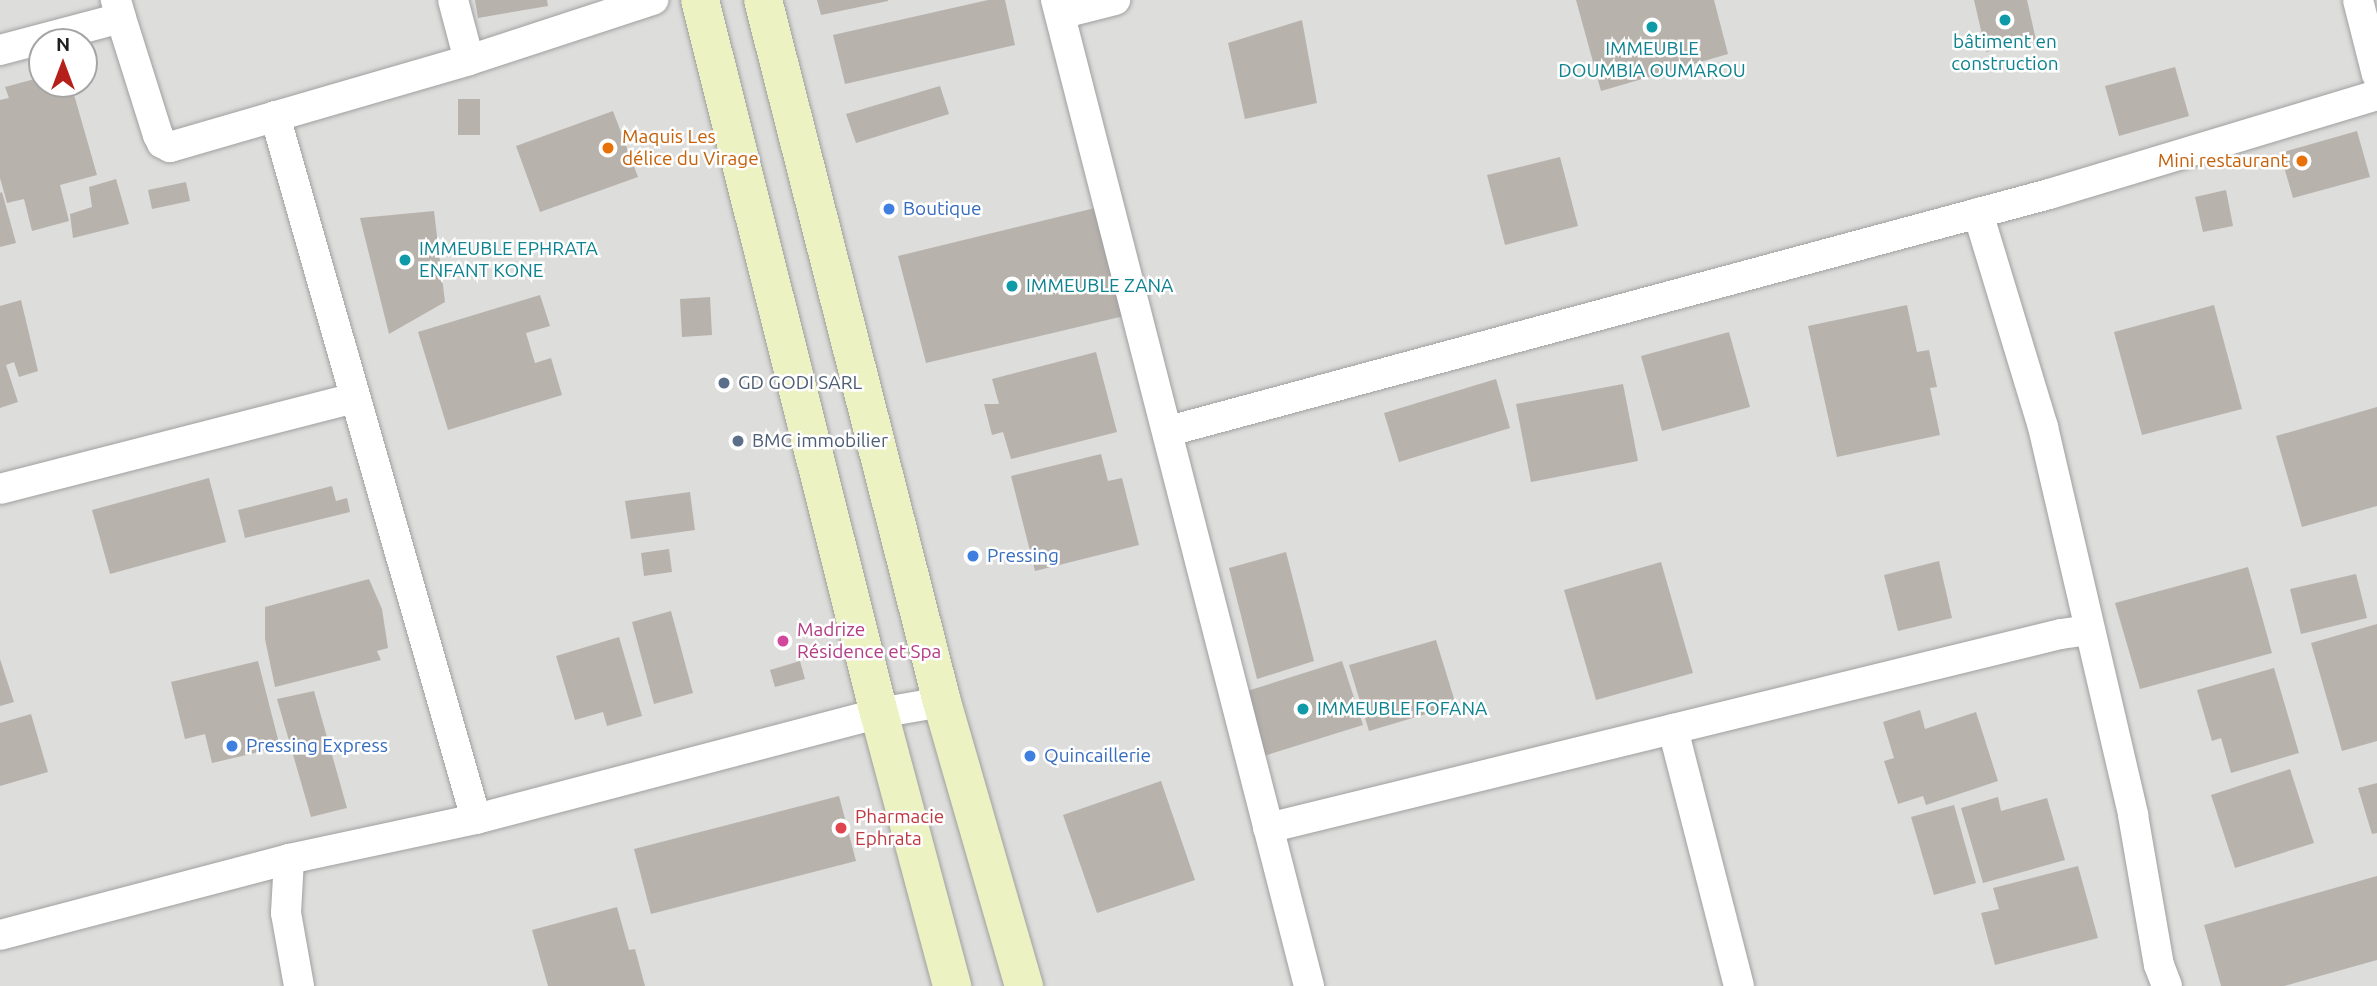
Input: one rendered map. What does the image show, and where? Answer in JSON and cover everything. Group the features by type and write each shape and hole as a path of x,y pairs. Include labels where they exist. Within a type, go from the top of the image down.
{"main road":[{"path":"700,0 879,713 952,986"},
{"path":"763,0 942,702 1024,986"}],"street":[{"path":"453,0 469,60"},
{"path":"0,50 118,9 162,143 170,147 469,60 653,0"},
{"path":"1115,0 1058,7 1169,431 1309,986"},
{"path":"2358,0 2377,75"},
{"path":"1169,431 1978,213 2377,95"},
{"path":"275,116 476,819"},
{"path":"1978,213 2043,427 2133,815 2160,965 2167,986"},
{"path":"0,489 354,398"},
{"path":"1268,828 2090,630"},
{"path":"0,935 289,859 476,819 879,713 942,702"},
{"path":"1673,729 1739,986"},
{"path":"289,859 286,913 299,986"}],"shaded area":[{"path":"0,0 2377,0 2377,986 0,986"}],"building":[{"path":"475,0 547,0 548,6 478,18"},
{"path":"817,0 888,0 888,1 821,15"},
{"path":"988,0 1005,0 1015,45 845,84 833,35"},
{"name":"IMMEUBLE DOUMBIA OUMAROU","path":"1576,0 1714,0 1728,54 1601,91"},
{"name":"bâtiment en construction","path":"1974,0 2027,0 2036,40 1986,52"},
{"path":"1302,20 1317,103 1245,119 1228,43"},
{"path":"2175,67 2189,116 2119,136 2105,86"},
{"path":"28,81 28,98 75,98 97,175 60,185 69,221 32,231 24,199 7,203 0,178 0,100 9,98 5,87"},
{"path":"940,86 949,114 856,143 846,114"},
{"path":"458,99 480,99 480,135 458,135"},
{"path":"613,111 638,177 540,212 516,146"},
{"path":"2357,131 2370,177 2293,198 2280,153"},
{"path":"1560,157 1578,226 1505,245 1487,175"},
{"path":"116,179 129,224 73,238 70,214 92,207 89,187"},
{"path":"186,182 190,201 152,209 148,190"},
{"path":"2226,190 2233,226 2203,232 2195,197"},
{"path":"2,192 16,243 0,247 0,193"},
{"name":"IMMEUBLE ZANA","path":"1099,207 1124,316 926,363 898,256"},
{"name":"IMMEUBLE EPHRATA ENFANT KONE","path":"434,211 445,302 389,334 360,218"},
{"path":"540,295 550,326 526,333 535,363 551,358 562,395 448,430 418,332"},
{"path":"710,297 712,335 682,337 680,299"},
{"path":"21,300 38,371 19,377 14,362 6,365 18,402 0,408 0,306"},
{"path":"1907,305 1917,352 1929,350 1937,387 1930,388 1940,435 1837,457 1808,326"},
{"path":"2214,305 2242,409 2142,435 2114,332"},
{"path":"1729,332 1750,407 1662,431 1641,356"},
{"path":"1096,352 1117,432 1011,459 1003,432 992,435 984,404 999,404 992,379"},
{"path":"1496,379 1510,428 1399,462 1384,413"},
{"path":"1623,384 1638,461 1531,482 1516,404"},
{"path":"2377,407 2377,506 2302,527 2276,436"},
{"path":"1101,454 1108,481 1122,478 1139,545 1035,571 1011,476"},
{"path":"209,478 226,542 110,574 92,510"},
{"path":"332,486 336,501 347,498 350,512 245,538 238,510"},
{"path":"690,492 695,530 631,539 625,501"},
{"path":"669,549 672,572 644,576 641,553"},
{"path":"1286,552 1314,661 1257,679 1229,568"},
{"path":"1939,561 1952,618 1898,631 1884,575"},
{"path":"1661,562 1693,673 1596,700 1564,590"},
{"path":"2248,567 2272,653 2140,689 2115,603"},
{"path":"2356,574 2367,618 2301,634 2290,589"},
{"path":"369,579 382,609 388,648 377,651 381,660 275,687 265,639 265,607"},
{"path":"671,611 693,693 654,704 632,622"},
{"path":"2377,624 2377,741 2342,751 2311,643"},
{"path":"619,637 642,716 607,726 603,712 575,720 556,656"},
{"path":"1436,640 1456,705 1369,731 1349,665"},
{"path":"0,659 14,702 0,706"},
{"path":"258,661 280,747 212,763 205,734 185,739 171,682"},
{"path":"800,661 805,679 775,687 770,670"},
{"name":"IMMEUBLE FOFANA","path":"1342,661 1363,725 1264,756 1244,692"},
{"path":"2274,668 2299,753 2231,773 2221,738 2212,741 2197,690"},
{"path":"314,691 347,808 311,817 277,699"},
{"path":"1920,710 1925,729 1976,712 1998,781 1926,805 1923,796 1898,804 1884,761 1894,758 1883,722"},
{"path":"31,714 48,772 0,786 0,723"},
{"path":"2290,769 2314,843 2235,868 2211,795"},
{"path":"1161,781 1195,880 1097,913 1063,815"},
{"path":"2377,783 2377,833 2372,834 2358,788"},
{"path":"839,796 856,861 651,914 634,849"},
{"path":"1998,797 2001,811 2047,798 2065,860 1983,883 1961,808"},
{"path":"1954,805 1976,883 1934,895 1911,817"},
{"path":"2078,866 2098,938 1995,965 1981,913 1999,909 1993,888"},
{"path":"2377,876 2377,960 2284,986 2221,986 2204,925"},
{"path":"617,907 629,950 635,949 645,986 548,986 532,930"}],"place":[{"name":"bâtiment en construction","path":"2005,20"},
{"name":"IMMEUBLE DOUMBIA OUMAROU","path":"1652,27"},
{"name":"Maquis Les délice du Virage","path":"608,148"},
{"name":"Mini restaurant","path":"2302,161"},
{"name":"Boutique","path":"889,209"},
{"name":"IMMEUBLE EPHRATA ENFANT KONE","path":"405,260"},
{"name":"IMMEUBLE ZANA","path":"1012,286"},
{"name":"GD GODI SARL","path":"724,383"},
{"name":"BMC immobilier","path":"738,441"},
{"name":"Pressing","path":"973,556"},
{"name":"Madrize Résidence et Spa","path":"783,641"},
{"name":"IMMEUBLE FOFANA","path":"1303,709"},
{"name":"Pressing Express","path":"232,746"},
{"name":"Quincaillerie","path":"1030,756"},
{"name":"Pharmacie Ephrata","path":"841,828"}]}
